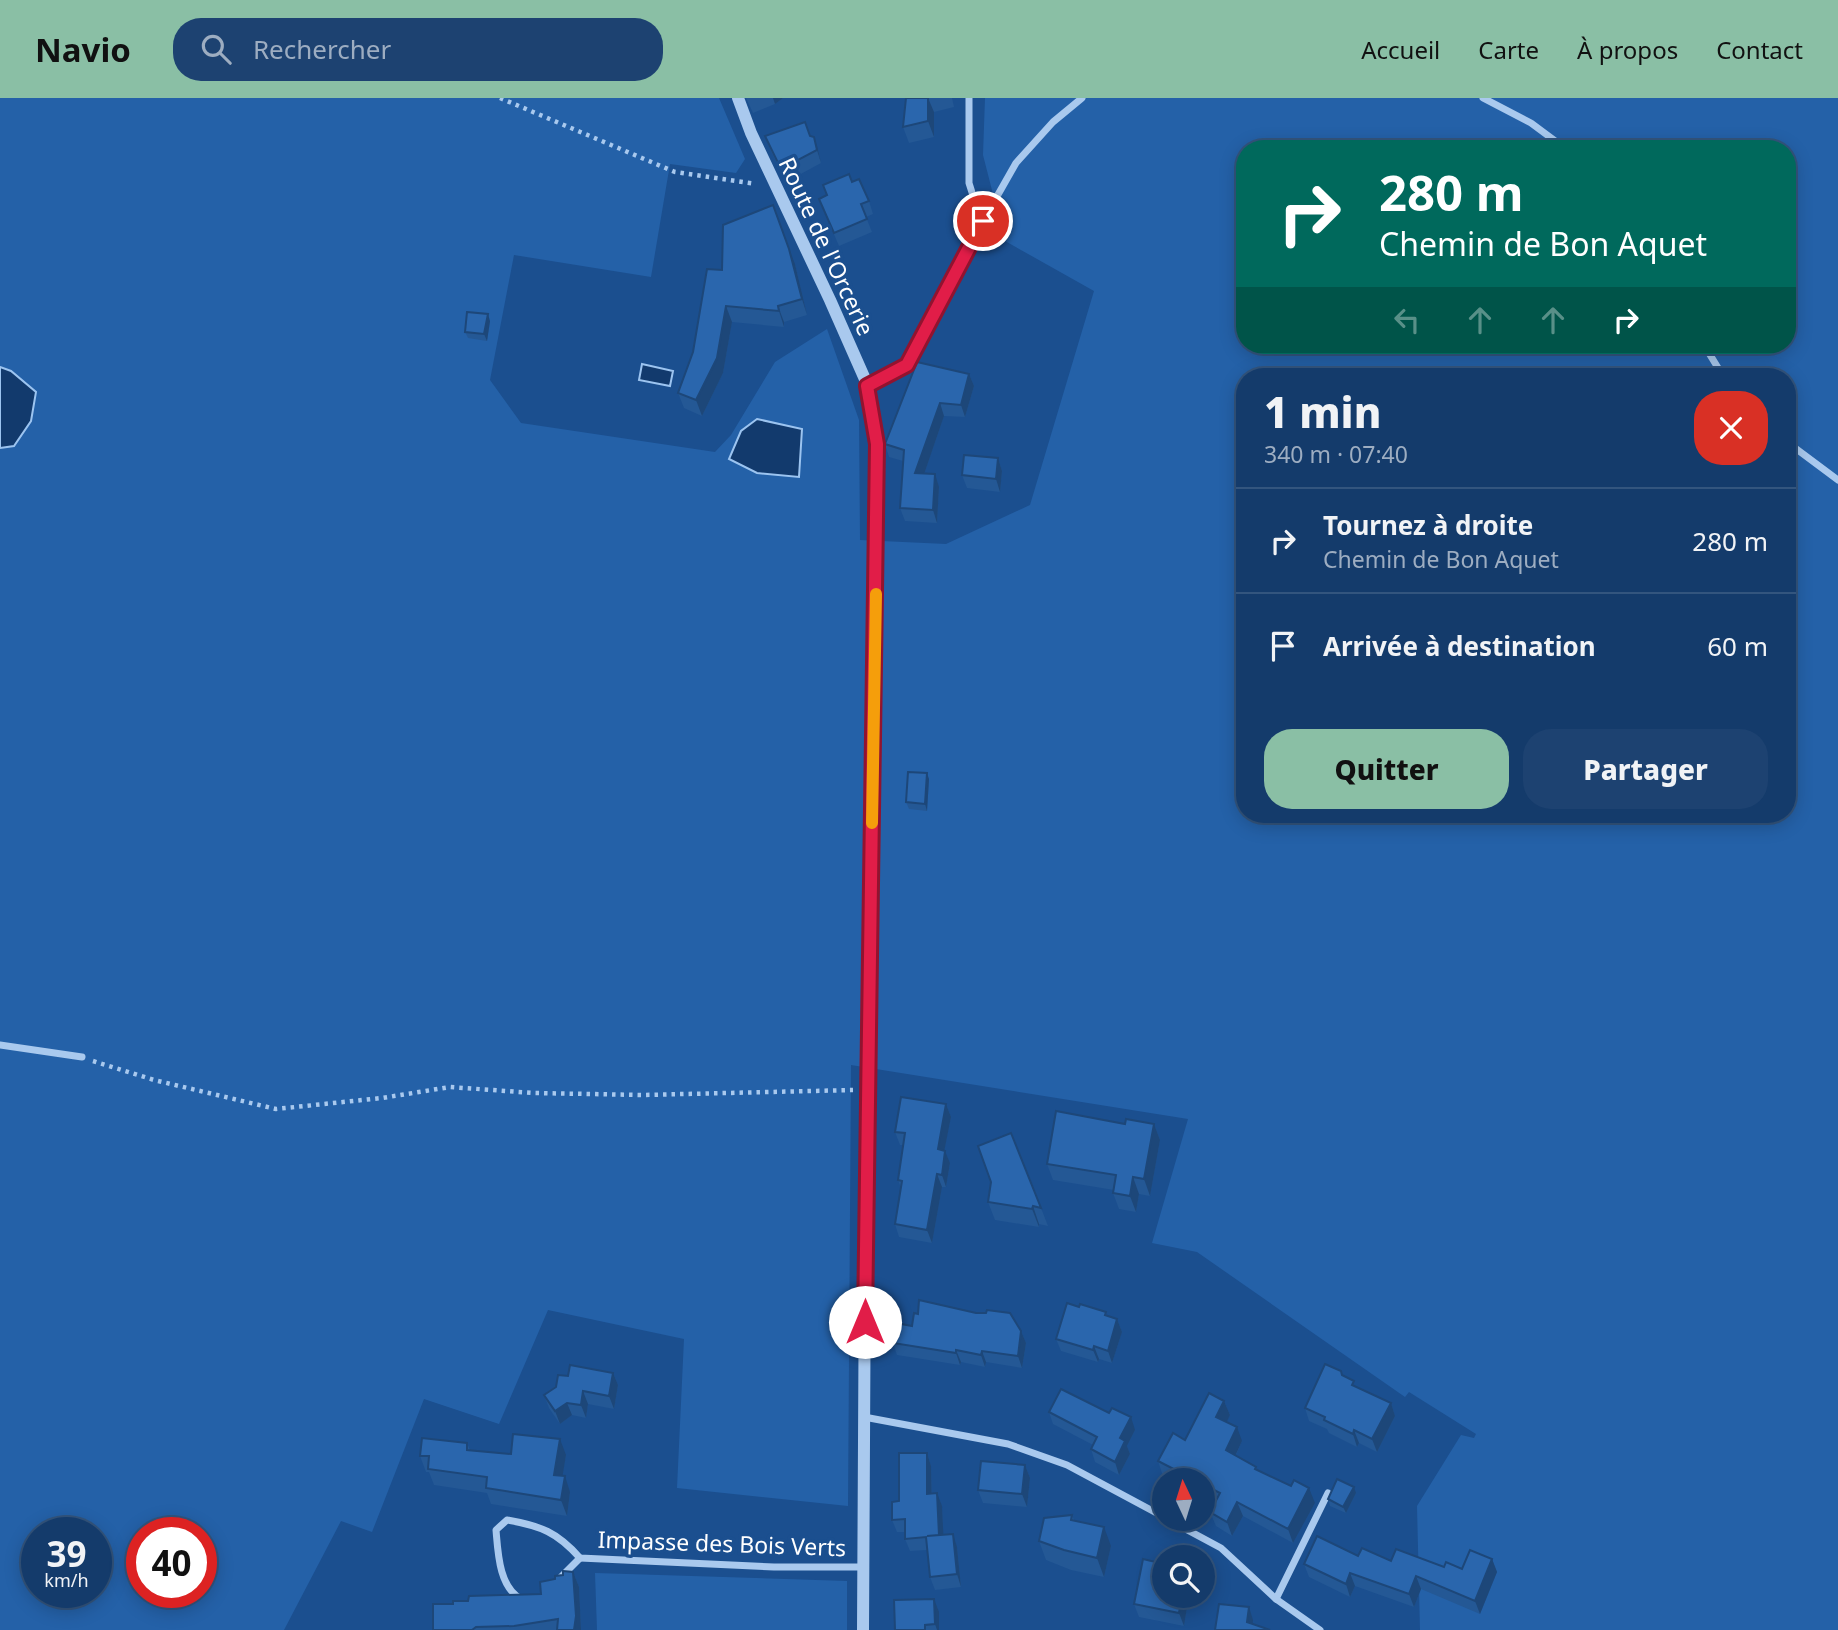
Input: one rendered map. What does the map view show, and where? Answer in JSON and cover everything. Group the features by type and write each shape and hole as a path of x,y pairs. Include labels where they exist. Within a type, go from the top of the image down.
{"street":[{"name":"Route de l'Orcerie","path":"738,98 867,386 874,413 877,444 867,1090 863,1630"},
{"path":"969,98 969,183 975,202 987,214"},
{"path":"867,386 907,365 1016,163 1053,122 1082,98"},
{"path":"1483,98 1531,123 1554,140"},
{"path":"1503,108 1509,98"},
{"path":"1796,449 1838,480"},
{"path":"0,1045 82,1058"},
{"path":"864,1417 1008,1444 1067,1465 1152,1511"},
{"path":"1276,1599 1328,1493"},
{"name":"Impasse des Bois Verts","path":"525,1602 513,1595 499,1563 496,1531 507,1520 536,1525 563,1539 580,1558 774,1567 864,1567"},
{"path":"1189,1531 1221,1549 1276,1599 1320,1630"},
{"name":"Impasse des Bois Verts","path":"557,1581 580,1558"}],"path":[{"path":"500,98 675,172 776,186"},
{"path":"82,1058 154,1080 276,1109 382,1098 450,1087 534,1093 643,1095 867,1090"}],"shaded area":[{"path":"0,98 719,98 745,159 736,173 670,164 651,277 514,255 490,380 521,423 715,452 731,435 775,362 827,329 859,420 860,540 946,544 1030,505 1094,291 1005,241 983,155 985,98 1838,98 1838,1630 1420,1630 1417,1506 1461,1435 1474,1438 1476,1434 1409,1392 1405,1397 1197,1252 1152,1243 1188,1119 851,1065 848,1506 677,1488 684,1339 548,1310 499,1424 424,1399 372,1532 341,1521 284,1630 0,1630"},
{"path":"642,364 673,371 670,386 639,380"},
{"path":"0,367 11,371 36,392 31,421 14,446 0,448"},
{"path":"757,419 802,429 799,477 757,473 729,459 741,431"},
{"path":"595,1573 847,1581 847,1630 597,1630"}],"building":[{"path":"906,98 928,98 928,121 903,127"},
{"path":"805,122 810,136 814,137 817,150 781,169 765,136"},
{"path":"849,174 852,182 859,179 869,201 861,204 867,219 834,233 819,199 827,195 823,185"},
{"path":"773,205 789,249 802,299 778,306 779,311 726,306 717,358 696,400 678,393 693,352 707,269 722,270 723,225"},
{"path":"467,312 488,314 484,334 465,332"},
{"path":"917,362 969,374 961,405 940,403 915,473 935,474 933,510 900,508 904,450 885,444"},
{"path":"964,455 998,458 996,479 962,475"},
{"path":"908,772 927,773 925,804 906,802"},
{"path":"901,1097 946,1104 938,1149 945,1151 942,1175 937,1174 927,1230 895,1224 902,1181 898,1180 905,1133 895,1132"},
{"path":"1056,1111 1125,1124 1126,1119 1154,1124 1144,1179 1133,1177 1130,1196 1113,1193 1116,1175 1047,1164"},
{"path":"1011,1133 1041,1208 988,1202 991,1182 978,1146"},
{"path":"919,1300 976,1313 986,1313 987,1310 1010,1313 1021,1331 1018,1356 982,1351 981,1355 956,1350 956,1353 893,1343 896,1323 912,1326 914,1313 918,1314"},
{"path":"1067,1303 1106,1312 1105,1315 1117,1319 1108,1351 1094,1346 1093,1350 1056,1339"},
{"path":"1325,1364 1354,1381 1352,1385 1391,1403 1372,1439 1354,1430 1353,1434 1305,1408"},
{"path":"570,1365 613,1373 609,1396 583,1391 581,1405 567,1403 555,1411 544,1395 556,1387 558,1375 568,1376"},
{"path":"1061,1389 1109,1413 1112,1408 1131,1417 1120,1438 1125,1441 1115,1462 1091,1449 1097,1437 1049,1412"},
{"path":"1209,1393 1224,1401 1216,1417 1237,1427 1226,1450 1256,1467 1255,1469 1291,1486 1294,1480 1309,1488 1288,1529 1237,1502 1227,1522 1215,1515 1215,1502 1220,1493 1215,1490 1215,1468 1172,1468 1158,1461 1173,1433 1185,1440"},
{"path":"513,1434 560,1439 554,1475 565,1476 561,1500 486,1488 487,1477 428,1469 429,1456 420,1456 422,1438 467,1443 467,1450 511,1454"},
{"path":"899,1453 927,1453 927,1494 937,1493 939,1535 927,1536 953,1534 957,1574 930,1577 926,1537 905,1539 905,1519 892,1520 892,1502 899,1501"},
{"path":"981,1461 1025,1465 1022,1494 978,1490"},
{"path":"1337,1479 1354,1487 1343,1507 1328,1499"},
{"path":"1072,1515 1071,1520 1104,1527 1097,1558 1039,1541 1044,1518"},
{"path":"1317,1536 1358,1556 1362,1548 1391,1561 1396,1549 1444,1567 1446,1562 1462,1569 1470,1550 1492,1559 1475,1601 1416,1576 1409,1594 1350,1573 1346,1584 1304,1564"},
{"path":"1143,1559 1152,1561 1152,1608 1134,1604"},
{"path":"563,1571 573,1572 576,1616 574,1630 557,1630 558,1619 514,1626 476,1627 472,1630 433,1630 433,1604 468,1601 469,1596 541,1594 540,1582 555,1579 555,1576 563,1575"},
{"path":"934,1599 935,1624 925,1625 925,1630 895,1630 894,1600"},
{"path":"1219,1604 1249,1607 1247,1622 1270,1630 1215,1630"},
{"path":"1154,1608 1180,1608 1179,1613"}],"slow traffic":[{"path":"872,823 876,594"}],"route":[{"path":"865,1322 877,444 874,413 867,386 907,365 983,221"}]}
